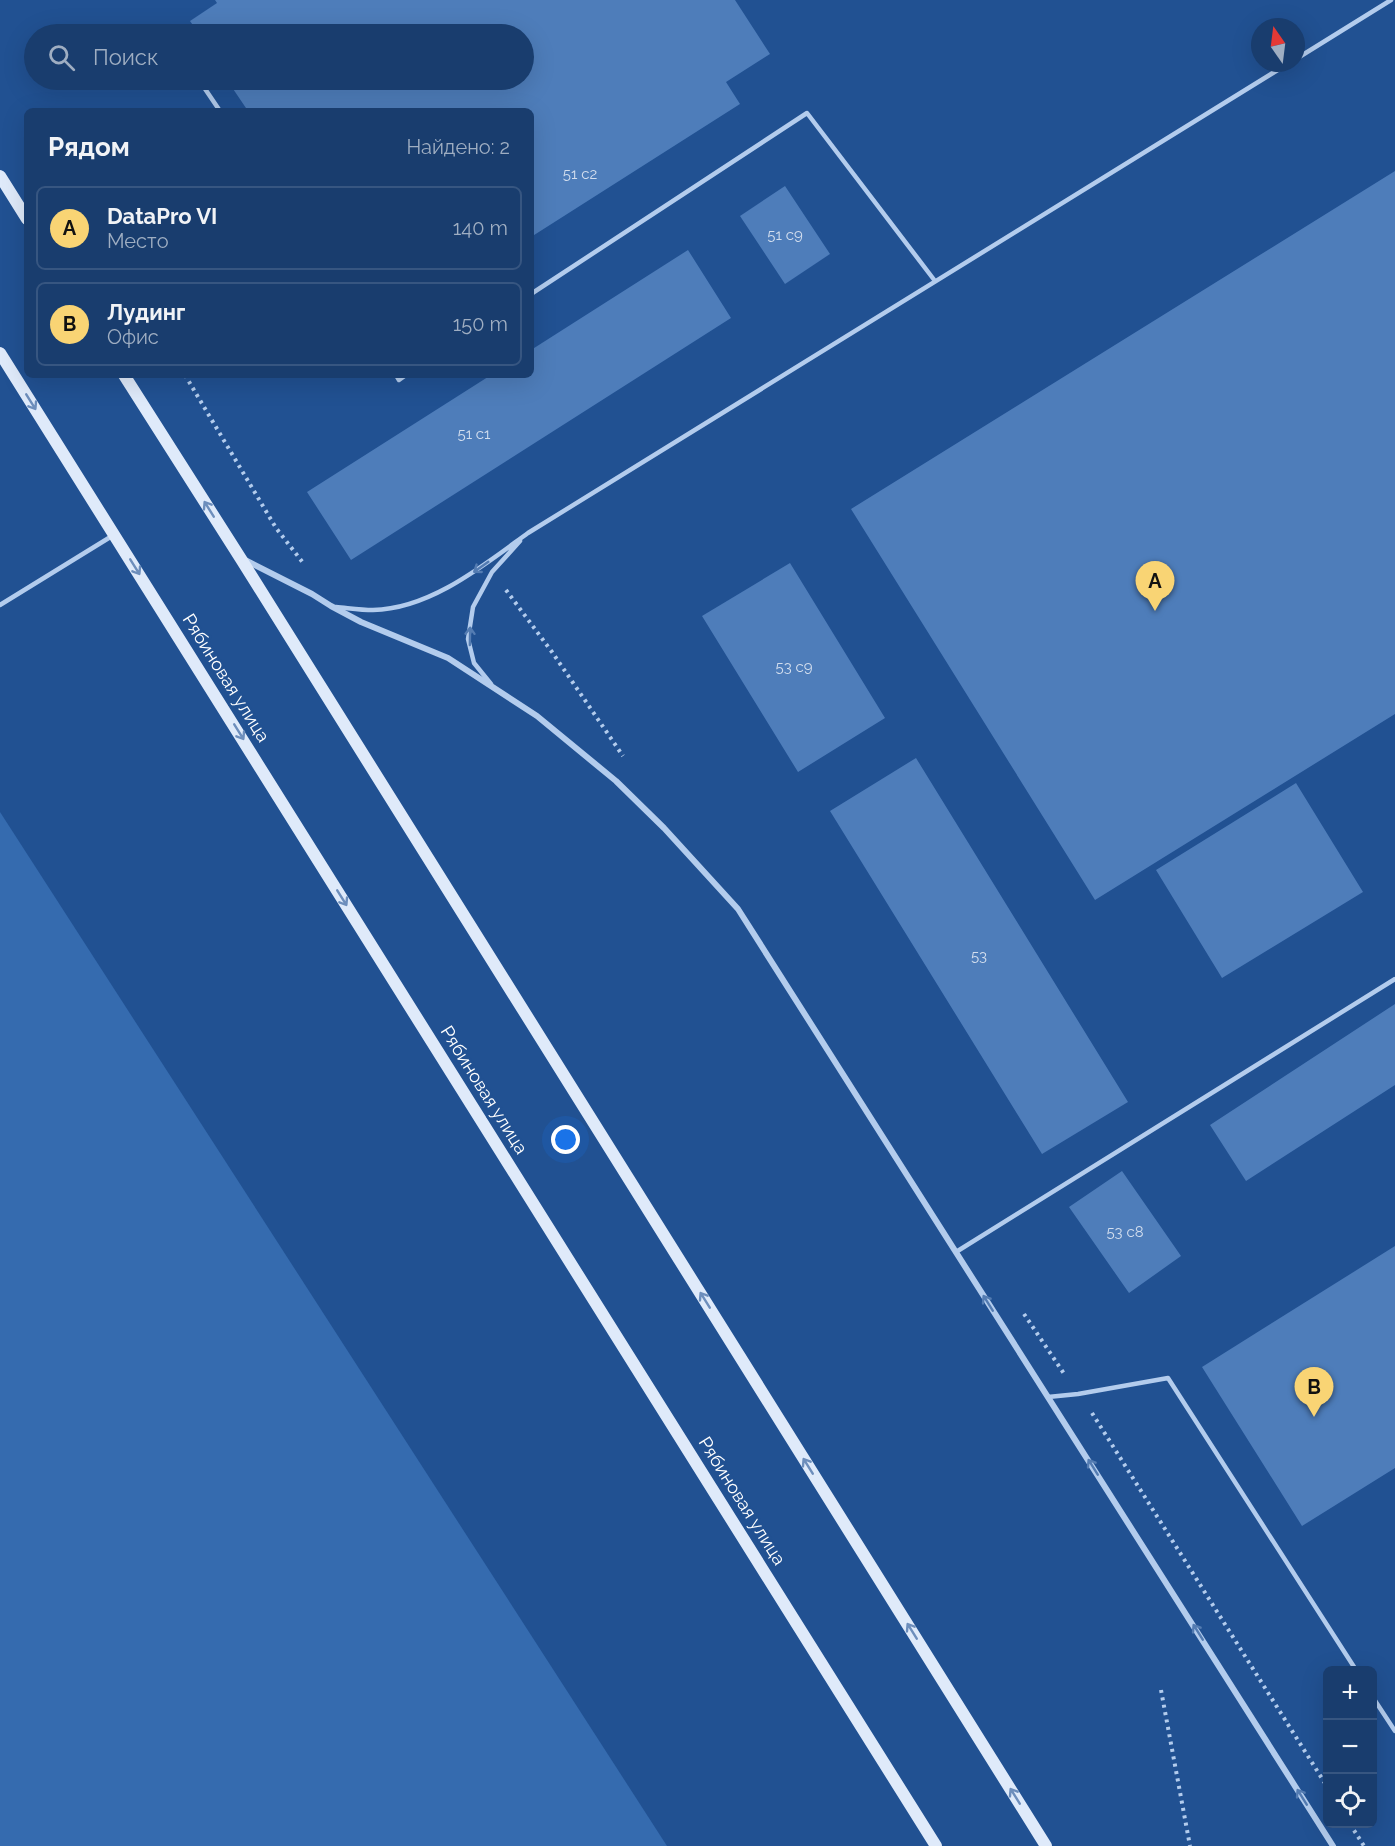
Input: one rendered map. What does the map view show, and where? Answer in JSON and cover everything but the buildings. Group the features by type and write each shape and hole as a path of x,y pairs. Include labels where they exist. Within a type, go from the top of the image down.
{"main road":[{"path":"0,176 24,214"},
{"name":"Рябиновая улица","path":"0,353 936,1846"},
{"path":"126,378 1046,1846"}],"street":[{"path":"241,559 312,594 361,622 448,658 537,716 616,781 664,828 738,909 1333,1846"}],"lane":[{"path":"1305,53 1391,0"},
{"path":"331,606 374,610 408,604 469,575 528,533 1274,72"},
{"path":"206,90 218,108"},
{"path":"534,292 807,113 935,281"},
{"path":"494,687 474,663 468,639 473,606 492,572 528,533"},
{"path":"0,605 115,534"},
{"path":"956,1252 1395,979"},
{"path":"1048,1397 1168,1378 1353,1666"},
{"path":"1377,1704 1395,1731"}],"path":[{"path":"1090,1410 1323,1780"},
{"path":"1161,1690 1190,1846"},
{"path":"1353,1828 1364,1846"}],"shaded area":[{"path":"0,812 667,1846 0,1846"}],"place":[{"name":"DataPro VI","path":"1155,611"},
{"name":"Лудинг","path":"1314,1417"}]}
